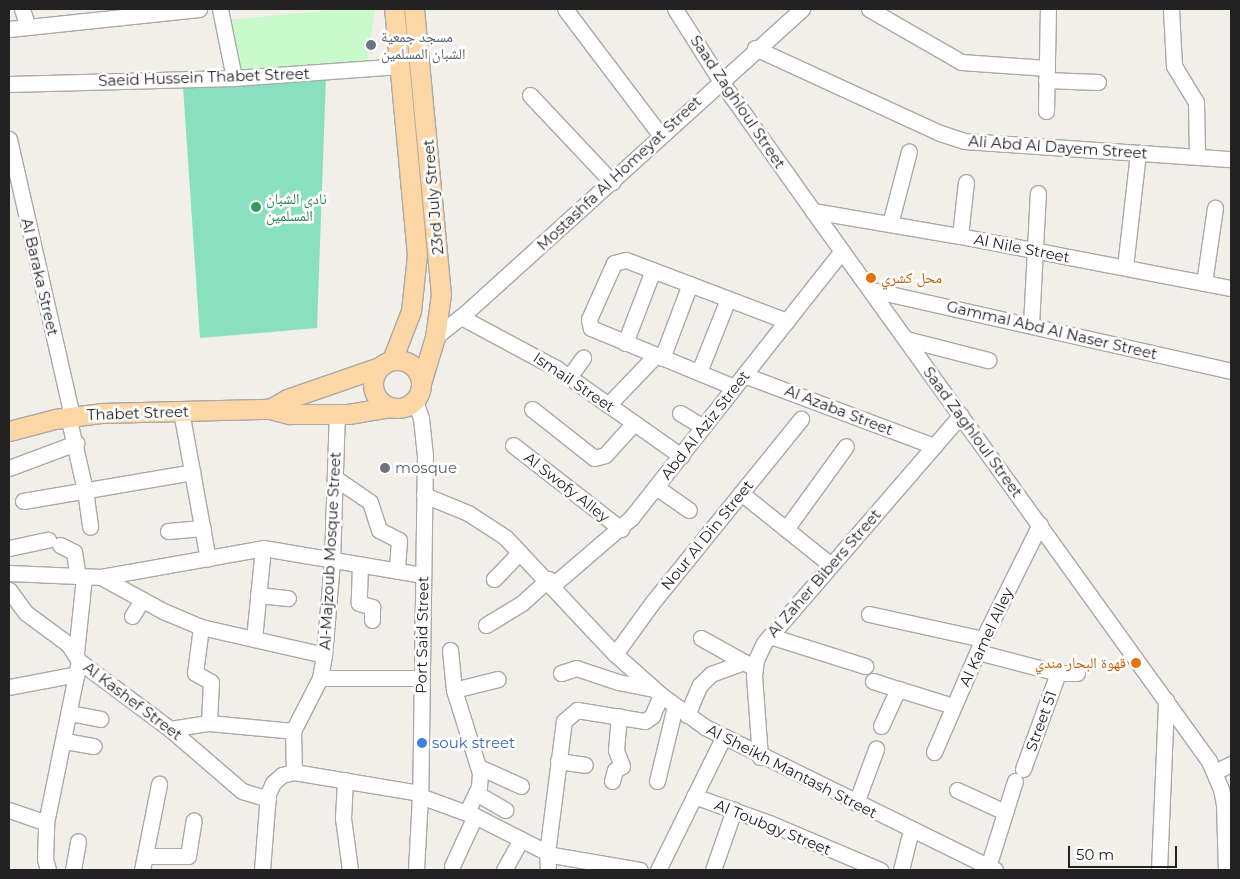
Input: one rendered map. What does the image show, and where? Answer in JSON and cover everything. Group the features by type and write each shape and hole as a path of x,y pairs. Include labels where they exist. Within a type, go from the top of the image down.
{"main road":[{"name":"23rd July Street","path":"386,364 406,328 417,276 394,9"},
{"name":"23rd July Street","path":"414,9 440,277 435,337 422,383"},
{"path":"417,276 440,277"},
{"path":"406,328 435,337"},
{"path":"386,364 412,365 422,383 415,400 404,407 391,407 379,400 374,387 386,364"},
{"name":"Thabet Street","path":"270,409 287,399 386,364"},
{"name":"Thabet Street","path":"9,431 70,416 270,409 290,414 337,414 391,407"}],"street":[{"path":"22,9 28,27"},
{"path":"9,29 95,14 199,9"},
{"path":"220,9 234,78"},
{"path":"565,9 661,136"},
{"name":"Saad Zaghloul Street","path":"676,9 720,80 1166,700 1215,772 1221,788 1228,829 1226,870"},
{"name":"Mostashfa Al Homeyat Street","path":"435,337 461,317 612,182 755,48 802,9"},
{"path":"869,9 961,62 1098,82"},
{"path":"1046,112 1048,9"},
{"path":"1171,9 1174,66 1196,102 1197,156"},
{"name":"Ali Abd Al Dayem Street","path":"755,48 952,138 978,142 1231,159"},
{"name":"Saeid Hussein Thabet Street","path":"9,84 234,78 400,66"},
{"path":"530,95 612,182"},
{"name":"Al Baraka Street","path":"9,139 11,156 76,443 90,527"},
{"path":"890,224 909,151"},
{"path":"1125,268 1138,152"},
{"path":"960,236 966,182"},
{"path":"1031,325 1038,193"},
{"path":"1204,283 1214,208"},
{"name":"Al Nile Street","path":"813,211 960,236 1231,288"},
{"name":"Abd Al Aziz Street","path":"486,625 522,603 621,529 681,456 842,251"},
{"path":"734,387 625,343 589,326 612,266 622,259 787,321"},
{"path":"625,343 654,270"},
{"path":"608,404 659,356 690,284"},
{"name":"Gammal Abd Al Naser Street","path":"872,290 1231,371"},
{"path":"699,372 728,299"},
{"name":"Ismail Street","path":"461,317 569,377 681,456"},
{"path":"906,339 988,360"},
{"path":"569,377 583,358"},
{"name":"Al Azaba Street","path":"744,374 934,446"},
{"name":"Port Said Street","path":"415,400 424,437 420,794 416,870"},
{"path":"532,409 594,458 605,455 634,423"},
{"path":"181,411 208,559"},
{"name":"Al-Majzoub Mosque Street","path":"294,772 293,731 320,678 324,655 332,561 337,414"},
{"path":"680,414 703,427"},
{"name":"Al Zaher Bibers Street","path":"760,757 749,665 770,636 961,415"},
{"name":"Nour Al Din Street","path":"616,654 652,603 801,419"},
{"path":"9,468 76,443"},
{"name":"Al Swofy Alley","path":"513,445 621,529"},
{"path":"786,529 846,446"},
{"path":"23,501 193,472"},
{"path":"335,478 370,502 379,530 398,540 397,571"},
{"path":"656,487 689,510"},
{"path":"741,493 831,565"},
{"name":"Al Sheikh Mantash Street","path":"424,495 487,524 551,582 616,654 657,692 681,711 722,738 984,867"},
{"name":"Al Kamel Alley","path":"934,752 981,645 1040,524"},
{"path":"168,531 203,528"},
{"path":"11,545 54,543 74,552 81,577 77,663 70,713 46,824 44,859 48,870"},
{"path":"254,639 263,548"},
{"path":"9,573 81,577 101,576 263,548 422,575"},
{"path":"494,579 520,552"},
{"path":"360,565 359,603 372,607 372,620"},
{"path":"101,576 142,600 201,627 324,655"},
{"name":"Al Kashef Street","path":"9,590 26,613 68,644 77,663 170,728 242,791 268,800"},
{"path":"258,595 288,598"},
{"path":"132,616 142,600"},
{"path":"869,614 981,645 1058,673 1077,673"},
{"path":"201,627 195,673 211,682 209,723"},
{"path":"770,636 865,666"},
{"path":"701,638 749,665"},
{"path":"450,650 454,690 478,767 476,793 471,814 452,866"},
{"path":"9,687 77,663"},
{"path":"657,781 681,711 705,679 749,665"},
{"path":"548,870 547,853 564,721 571,712 619,716 645,721 652,716 657,692 576,668 561,673"},
{"name":"Street 51","path":"984,867 1058,673"},
{"path":"320,678 421,678"},
{"path":"454,690 498,679"},
{"path":"872,681 953,706"},
{"path":"881,726 898,689"},
{"path":"1159,870 1166,700"},
{"path":"70,713 100,719"},
{"path":"612,781 615,770 622,766 616,750 619,716"},
{"path":"170,728 209,723 293,731"},
{"path":"658,870 722,738"},
{"path":"65,741 94,746"},
{"path":"856,803 876,749"},
{"path":"558,761 585,765"},
{"path":"1215,772 1231,764"},
{"path":"478,767 521,786"},
{"path":"262,870 268,800 273,783 282,775 294,772 420,794 471,814 547,853 640,870"},
{"path":"345,780 344,818 350,870"},
{"path":"159,784 144,863 188,856 194,820"},
{"path":"957,790 1005,812"},
{"path":"476,793 506,810"},
{"name":"Al Toubgy Street","path":"694,796 734,810 857,866 880,870"},
{"path":"9,810 46,824"},
{"path":"713,870 734,810"},
{"path":"901,870 911,830"},
{"path":"504,870 520,838"},
{"path":"73,870 78,841"}],"green space":[{"path":"344,9 375,9 367,65 237,73 226,20"},
{"name":"نادي الشبان المسلمين","path":"326,76 317,328 200,338 183,86"}],"place":[{"name":"مسجد جمعية الشبان المسلمين","path":"371,45"},
{"name":"نادي الشبان المسلمين","path":"256,207"},
{"name":"محل كشري","path":"871,278"},
{"name":"mosque","path":"385,468"},
{"name":"قهوة البحار مندي","path":"1136,663"},
{"name":"souk street","path":"422,743"}]}
